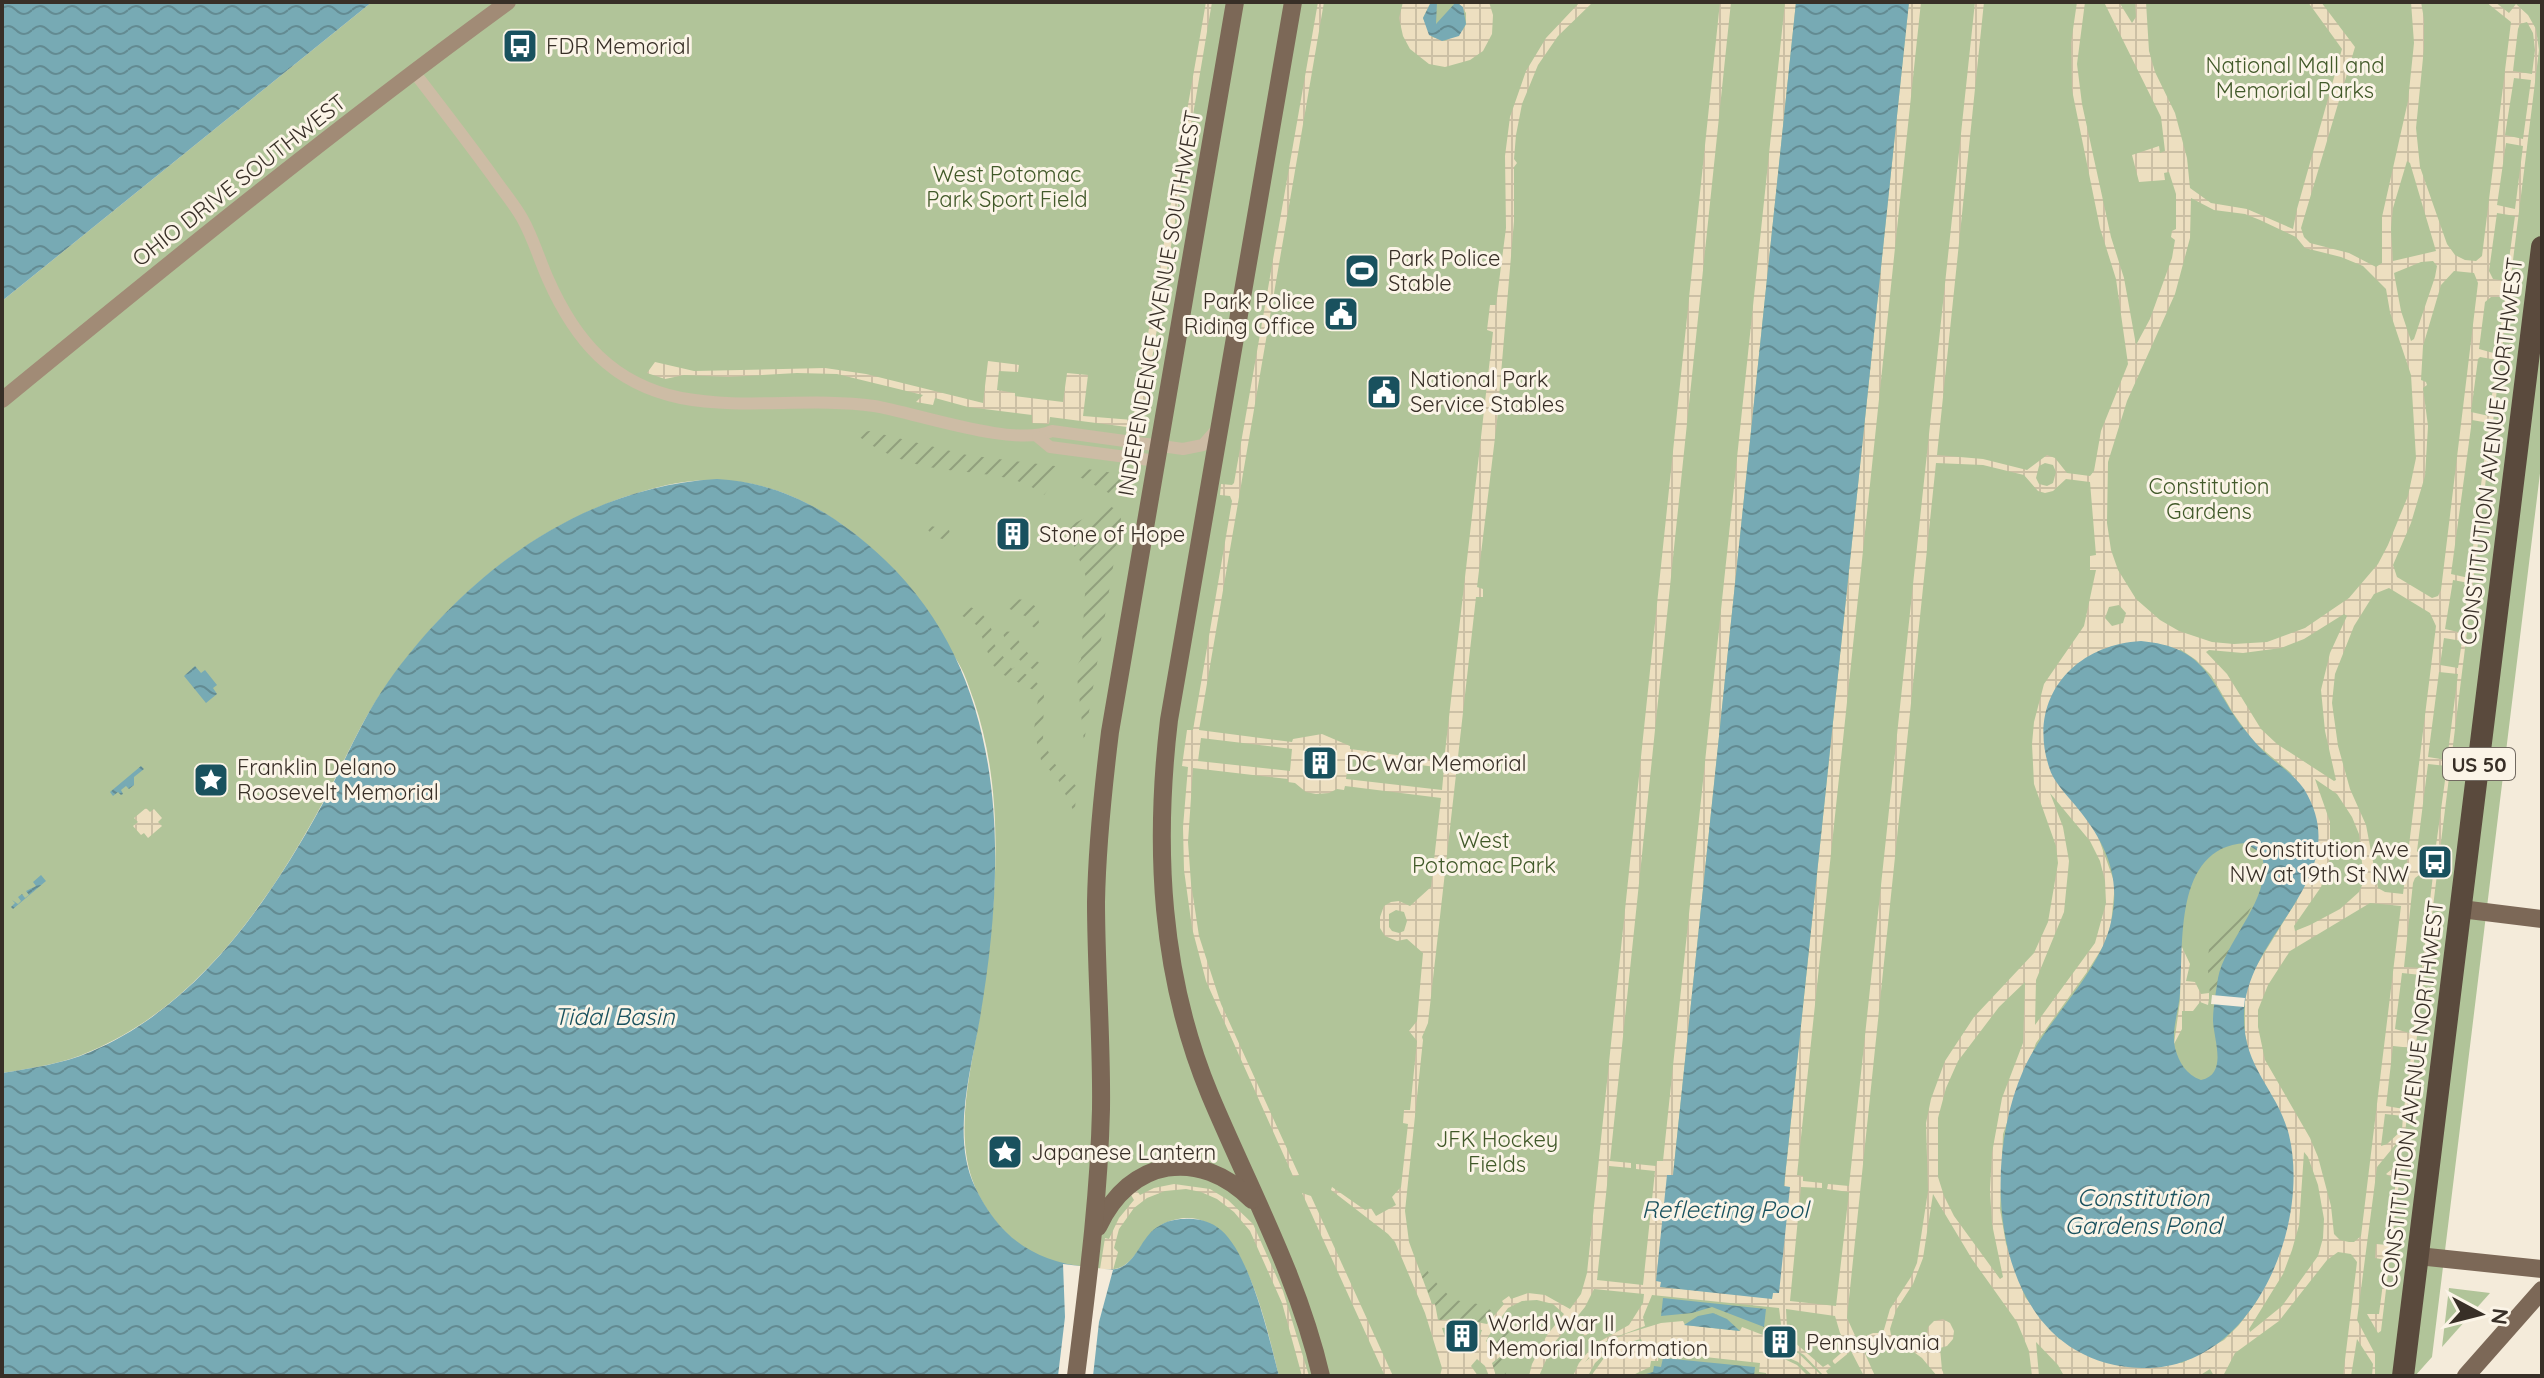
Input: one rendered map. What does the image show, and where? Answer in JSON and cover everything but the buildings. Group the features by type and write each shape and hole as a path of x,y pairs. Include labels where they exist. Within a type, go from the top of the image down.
{"highway":[{"name":"CONSTITUTION AVENUE NORTHWEST","path":"2403,1376 2542,247"}],"main road":[{"name":"INDEPENDENCE AVENUE SOUTHWEST","path":"1076,1376 1093,1237 1101,1112 1096,902 1102,797 1110,732 1235,2"},
{"path":"1293,2 1169,720 1160,814 1161,882 1173,967 1197,1058 1297,1293 1321,1376"},
{"path":"2461,909 2542,919"},
{"path":"1093,1237 1102,1217 1119,1193 1137,1179 1162,1169 1186,1166 1219,1174 1236,1185 1261,1211"},
{"path":"2418,1256 2540,1267"},
{"path":"2466,1376 2542,1290"}],"street":[{"name":"OHIO DRIVE SOUTHWEST","path":"2,400 244,203 508,2"},
{"path":"414,72 522,219 568,321 598,358 625,376 660,392 683,398 747,403 795,401 857,404 968,427 1038,437 1052,431 1158,453 1194,449 1211,438 1219,426"}],"green space":[{"name":"West Potomac Park","path":"372,2 2542,2 2542,457 2432,1357 2415,1376 1279,1376 1246,1269 1231,1244 1213,1226 1191,1218 1165,1223 1153,1232 1131,1259 1114,1269 1063,1265 1030,1252 1005,1232 985,1207 972,1179 967,1158 967,1094 991,931 996,853 991,776 974,701 959,664 938,633 861,540 805,502 763,486 742,482 720,480 675,484 611,502 537,539 503,563 441,618 388,683 279,877 254,913 197,979 129,1032 91,1051 58,1062 2,1073 2,301"},
{"path":"869,431 967,455 1055,466 1061,472 1044,495 1008,478 930,467 896,458 856,434"},
{"path":"1080,468 1121,474 1126,481 1125,494 1116,497 1078,476 1076,471"},
{"path":"1109,506 1118,510 1121,519 1084,742 1076,667 1081,659 1086,577 1067,527"},
{"path":"922,524 949,530 953,543 934,536"},
{"path":"1017,599 1035,606 1041,631 1033,627 1025,616 1005,607"},
{"path":"956,608 979,611 993,633 995,640 992,641 1012,669 1015,667 1044,690 1043,741 1054,763 1076,786 1075,814 1059,781 1041,760 1034,730 1038,699 1035,691 1002,674 992,664 978,626 961,615"},
{"path":"1002,631 1012,632 1030,656 1046,668 1034,670 1023,663 1010,649"},
{"path":"2258,894 2224,960 2216,995 2210,995 2208,953 2214,934 2228,917"},
{"path":"1418,1268 1427,1270 1455,1299 1482,1305 1495,1314 1487,1324 1460,1319 1440,1321"},
{"path":"2449,1288 2490,1293 2442,1347"},
{"path":"1500,1318 1508,1331 1511,1345 1505,1376 1496,1376 1492,1363 1500,1356 1486,1341"}],"shaded area":[{"path":"1206,2 1212,2 1139,436 1126,434 1127,427 1050,417 1049,424 1032,423 1032,415 968,407 935,398 933,405 916,402 923,395 837,374 684,375 665,379 647,373 655,362 694,371 825,368 866,374 983,403 988,361 1019,365 1018,372 999,371 997,390 1015,393 1015,396 1063,402 1067,373 1088,375 1083,416 1133,420"},
{"path":"1318,2 1324,2 1199,730 1292,742 1293,739 1322,734 1350,746 1350,749 1444,761 1493,332 1487,330 1490,305 1496,305 1506,228 1505,156 1510,117 1526,71 1546,38 1580,2 1593,2 1558,36 1538,65 1522,104 1516,135 1514,221 1497,421 1477,587 1483,589 1483,597 1476,597 1428,1023 1422,1037 1405,1211 1409,1242 1432,1304 1435,1304 1438,1320 1460,1319 1487,1324 1504,1304 1502,1301 1509,1296 1511,1299 1528,1293 1545,1295 1570,1309 1581,1294 1587,1273 1720,2 1731,2 1610,1161 1631,1163 1631,1168 1609,1166 1597,1280 1643,1285 1655,1171 1636,1169 1636,1164 1656,1166 1657,1161 1663,1161 1785,2 1796,2 1673,1175 1668,1175 1656,1281 1661,1281 1661,1287 1772,1298 1789,1187 1784,1187 1909,2 1921,2 1797,1175 1803,1176 1803,1181 1822,1183 1822,1188 1801,1187 1790,1301 1836,1306 1849,1192 1827,1189 1828,1184 1849,1186 1975,2 1984,2 1937,455 1983,459 2027,470 2047,455 2055,458 2067,473 2090,476 2094,471 2101,431 2128,364 2116,279 2100,228 2072,90 2071,43 2077,2 2085,2 2077,64 2082,104 2111,237 2124,278 2136,345 2150,319 2172,258 2176,194 2169,172 2164,173 2165,180 2139,182 2132,155 2159,146 2160,153 2165,151 2161,117 2104,2 2119,2 2132,23 2136,17 2135,2 2146,2 2149,51 2155,72 2175,113 2187,158 2190,188 2211,203 2247,209 2293,229 2342,49 2308,2 2321,2 2355,47 2301,228 2310,243 2349,253 2376,267 2382,263 2382,217 2408,101 2414,43 2411,2 2421,2 2424,19 2416,128 2420,167 2447,244 2455,255 2476,261 2482,256 2511,22 2486,2 2495,2 2509,13 2516,4 2528,15 2536,29 2539,50 2405,1133 2377,1167 2357,1320 2375,1354 2375,1376 2372,1376 2373,1364 2357,1339 2351,1376 2343,1376 2357,1262 2351,1254 2338,1252 2327,1260 2279,1321 2235,1353 2223,1376 2214,1376 2210,1369 2199,1376 2064,1376 2036,1342 2039,1376 2032,1376 2029,1351 2017,1322 1972,1259 1933,1194 1923,1258 1913,1284 1896,1310 1890,1329 1891,1335 1905,1340 1927,1336 1928,1327 1934,1321 1943,1319 1950,1323 1954,1331 1953,1339 1940,1348 1945,1376 1937,1376 1911,1350 1879,1340 1862,1347 1875,1376 1864,1376 1851,1351 1835,1364 1832,1361 1848,1347 1835,1316 1786,1309 1787,1328 1793,1341 1823,1367 1828,1364 1831,1367 1826,1371 1829,1376 1824,1376 1804,1355 1779,1340 1782,1332 1779,1308 1652,1295 1643,1317 1645,1326 1608,1340 1585,1362 1606,1343 1625,1334 1661,1323 1683,1321 1685,1325 1740,1331 1742,1327 1763,1335 1797,1352 1822,1376 1813,1376 1798,1362 1780,1354 1778,1356 1797,1365 1808,1376 1767,1376 1759,1372 1760,1363 1659,1352 1658,1361 1651,1361 1650,1367 1631,1376 1591,1376 1604,1358 1622,1347 1642,1342 1641,1339 1608,1351 1595,1363 1588,1376 1573,1376 1593,1346 1588,1340 1592,1337 1597,1343 1629,1325 1643,1303 1644,1294 1594,1289 1576,1318 1589,1333 1585,1336 1572,1322 1553,1344 1539,1376 1529,1376 1532,1364 1547,1335 1564,1314 1553,1304 1537,1300 1522,1301 1508,1308 1486,1341 1501,1356 1492,1363 1496,1376 1489,1376 1485,1366 1477,1359 1471,1366 1478,1376 1440,1376 1442,1368 1425,1313 1395,1242 1331,1190 1332,1187 1365,1210 1371,1208 1376,1216 1396,1205 1392,1197 1401,1187 1408,1124 1403,1123 1404,1110 1410,1110 1417,1041 1409,1031 1417,1021 1423,953 1407,939 1397,941 1385,936 1380,928 1380,917 1384,906 1399,901 1410,906 1431,887 1441,798 1345,786 1344,790 1316,794 1306,792 1295,783 1288,782 1288,779 1193,768 1188,842 1199,936 1221,1004 1299,1175 1293,1176 1206,981 1192,928 1184,870 1183,827 1188,767 1182,766 1187,730 1193,730 1232,501 1230,496 1220,495 1221,484 1234,483","holes":["2527,22 2533,33 2535,50 2532,74 2513,71 2518,29 2520,24","2514,78 2531,80 2523,139 2505,135","2506,143 2523,146 2515,209 2497,205","2407,161 2436,251 2393,261 2393,208","2191,198 2214,210 2245,214 2296,237 2305,248 2363,266 2386,289 2390,312 2411,375 2416,458 2408,496 2378,564 2349,598 2305,628 2267,642 2234,644 2212,642 2179,631 2160,620 2136,599 2118,570 2111,550 2107,523 2108,462 2127,401 2175,294 2190,238","2497,213 2515,216 2506,281 2493,279 2489,271","2433,261 2437,266 2435,277 2411,341 2401,311 2394,273 2421,262","2454,271 2474,273 2478,283 2441,590 2438,596 2432,598 2397,577 2393,565 2411,523 2425,476 2428,426 2423,388 2426,382 2421,380 2423,346 2441,285","2491,297 2505,297 2497,354 2479,349 2485,302","2480,357 2497,360 2489,416 2471,412","2472,420 2489,423 2469,578 2451,574","1936,463 1983,465 2024,475 2038,491 2045,493 2053,491 2066,479 2090,482 2096,555 2090,556 2090,570 2096,570 2084,626 2044,684 2034,722 2034,784 2056,846 2058,863 2048,922 2034,953 1974,1017 1945,1061 1926,1123 1928,1191 1917,1263 1890,1309 1883,1333 1873,1333 1857,1340 1847,1318","2045,463 2053,465 2056,472 2053,483 2047,486 2039,484 2036,478 2039,466","2453,580 2469,583 2462,633 2445,629","2389,588 2430,613 2436,626 2403,894 2378,888 2366,825 2350,789 2338,746 2332,703 2335,674 2354,626 2374,594","2119,605 2126,613 2123,623 2112,626 2105,618 2109,607","2344,614 2347,616 2330,653 2321,690 2325,731 2336,780 2277,744 2261,729 2227,674 2206,652 2243,653 2281,648 2304,639","2444,638 2462,641 2458,668 2440,665","2180,649 2211,675 2254,742 2291,773 2317,822 2318,843 2317,853 2297,900 2255,968 2245,993 2245,1034 2251,1060 2284,1121 2291,1152 2256,1302 2224,1340 2182,1363 2059,1339 2025,1297 2006,1244 2000,1209 2003,1134 2036,1043 2104,945 2111,924 2115,884 2096,831","2439,672 2458,674 2447,760 2428,757","1201,738 1292,749 1290,771 1198,761","1319,748 1331,752 1335,764 1332,773 1323,779 1312,778 1304,765 1308,753","1349,756 1444,768 1442,790 1346,779","2428,764 2447,766 2434,860 2423,858 2417,851","2315,779 2337,794 2352,817 2359,834 2364,881 2359,892 2340,909 2295,931 2294,926 2321,887 2330,858 2330,822","2050,793 2090,841 2100,861 2106,903 2095,943 2035,1025 2036,980 2064,912 2069,861 2063,827","2422,873 2433,875 2422,968 2404,967 2413,883","2370,903 2401,906 2361,1236 2354,1242 2340,1240 2334,1234 2331,1206 2318,1157 2265,1060 2258,1010 2268,985 2290,951","1396,910 1404,912 1407,921 1404,931 1399,933 1389,927 1389,914","2402,973 2421,975 2413,1034 2395,1029","2025,982 2023,1043 2002,1098 1992,1153 1992,1224 2003,1277 2000,1279 1954,1216 1938,1177 1938,1118 1958,1061 1999,1007","2393,1046 2412,1048 2404,1109 2386,1106","2385,1114 2403,1116 2402,1130 2381,1146","2304,1152 2318,1185 2324,1219 2318,1256 2282,1306 2250,1332 2283,1274 2292,1250 2299,1225","1459,1326 1482,1330 1477,1344 1460,1341 1447,1343 1442,1328"]},
{"path":"1403,2 1431,2 1423,18 1432,37 1445,41 1463,30 1466,24 1466,13 1458,2 1489,2 1493,15 1492,34 1483,51 1470,60 1445,67 1429,64 1410,49 1403,36 1399,18"},
{"path":"146,808 150,812 154,809 162,818 158,822 162,826 148,838 133,826 138,822 134,818"},
{"path":"2181,945 2190,964 2186,981 2195,982 2201,994 2209,993 2209,999 2208,1005 2200,1002 2193,1011 2182,1011 2182,1029 2174,1044 2180,1001"},
{"path":"2399,1163 2381,1331 2378,1333 2367,1314 2379,1314 2386,1260 2375,1258 2376,1244 2388,1245 2396,1180 2386,1174"},
{"path":"1174,1184 1210,1189 1228,1200 1253,1224 1283,1291 1309,1376 1302,1376 1282,1303 1250,1231 1234,1212 1217,1199 1186,1189 1165,1191 1147,1198 1134,1208 1119,1229 1113,1270 1100,1269 1105,1238 1109,1239 1119,1218 1134,1200 1131,1195"},
{"path":"1302,1193 1311,1196 1393,1376 1385,1376"}],"water":[{"path":"2,2 372,2 2,301"},
{"path":"1431,2 1437,2 1436,24 1456,2 1463,7 1466,24 1459,36 1442,41 1429,35 1423,18"},
{"name":"Reflecting Pool","path":"1796,2 1909,2 1784,1186 1790,1187 1779,1293 1773,1293 1772,1299 1660,1287 1661,1282 1656,1281 1667,1175 1673,1175"},
{"name":"Tidal Basin","path":"717,479 764,487 808,504 829,515 885,560 926,607 956,660 977,716 990,774 995,835 994,897 989,958 965,1103 964,1147 968,1168 984,1205 1007,1233 1034,1252 1068,1264 1102,1269 1125,1265 1149,1234 1165,1223 1189,1219 1213,1224 1232,1242 1250,1278 1279,1376 2,1376 2,1073 58,1063 90,1052 128,1033 164,1008 196,980 226,948 278,878 322,805 361,727 388,682 453,606 490,572 530,543 573,518 619,499 667,486"},
{"name":"Constitution Gardens Pond","path":"2141,641 2162,644 2192,658 2211,679 2255,742 2304,789 2317,821 2317,850 2309,878 2261,958 2249,986 2244,1016 2249,1050 2289,1135 2294,1172 2291,1211 2281,1250 2265,1287 2243,1320 2214,1346 2181,1363 2142,1368 2093,1358 2055,1335 2028,1300 2010,1257 2002,1210 2002,1161 2009,1114 2023,1071 2044,1034 2096,960 2105,941 2114,905 2112,874 2102,845 2049,767 2044,742 2045,719 2051,698 2061,680 2076,665 2095,653","holes":["2245,843 2261,853 2264,869 2262,885 2218,978 2213,1021 2217,1064 2209,1077 2201,1080 2184,1067 2174,1041 2187,902 2194,880 2205,862 2222,849"]},
{"path":"195,666 201,673 205,670 217,685 213,688 217,694 206,703 184,676"},
{"path":"141,766 144,769 134,777 134,785 121,790 123,794 118,792 113,796 110,792"},
{"path":"41,875 46,881 13,909 11,907 15,903 12,900 18,904 21,901 18,897 29,895 26,891 36,886 33,882"},
{"path":"1663,1298 1766,1309 1764,1327 1712,1307 1692,1313 1661,1316"},
{"path":"1713,1313 1727,1319 1740,1331 1684,1325 1698,1316"},
{"path":"1663,1358 1755,1367 1754,1376 1639,1376 1653,1372 1654,1366 1661,1367"}],"pier":[{"path":"2212,995 2245,998 2244,1007 2211,1004"},
{"path":"1063,1264 1113,1270 1099,1322 1093,1376 1058,1376 1065,1317"}],"place":[{"name":"FDR Memorial","path":"520,46"},
{"name":"Park Police Stable","path":"1362,271"},
{"name":"Park Police Riding Office","path":"1341,314"},
{"name":"National Park Service Stables","path":"1384,392"},
{"name":"Stone of Hope","path":"1013,534"},
{"name":"DC War Memorial","path":"1320,763"},
{"name":"Franklin Delano Roosevelt Memorial","path":"211,780"},
{"name":"Constitution Ave NW at 19th St NW","path":"2435,862"},
{"name":"Japanese Lantern","path":"1005,1152"},
{"name":"World War II Memorial Information","path":"1462,1336"},
{"name":"Pennsylvania","path":"1780,1342"}],"park label":[{"name":"National Mall and Memorial Parks","path":"2295,78"},
{"name":"West Potomac Park Sport Field","path":"1007,186"},
{"name":"Constitution Gardens","path":"2209,498"},
{"name":"JFK Hockey Fields","path":"1497,1152"}]}
